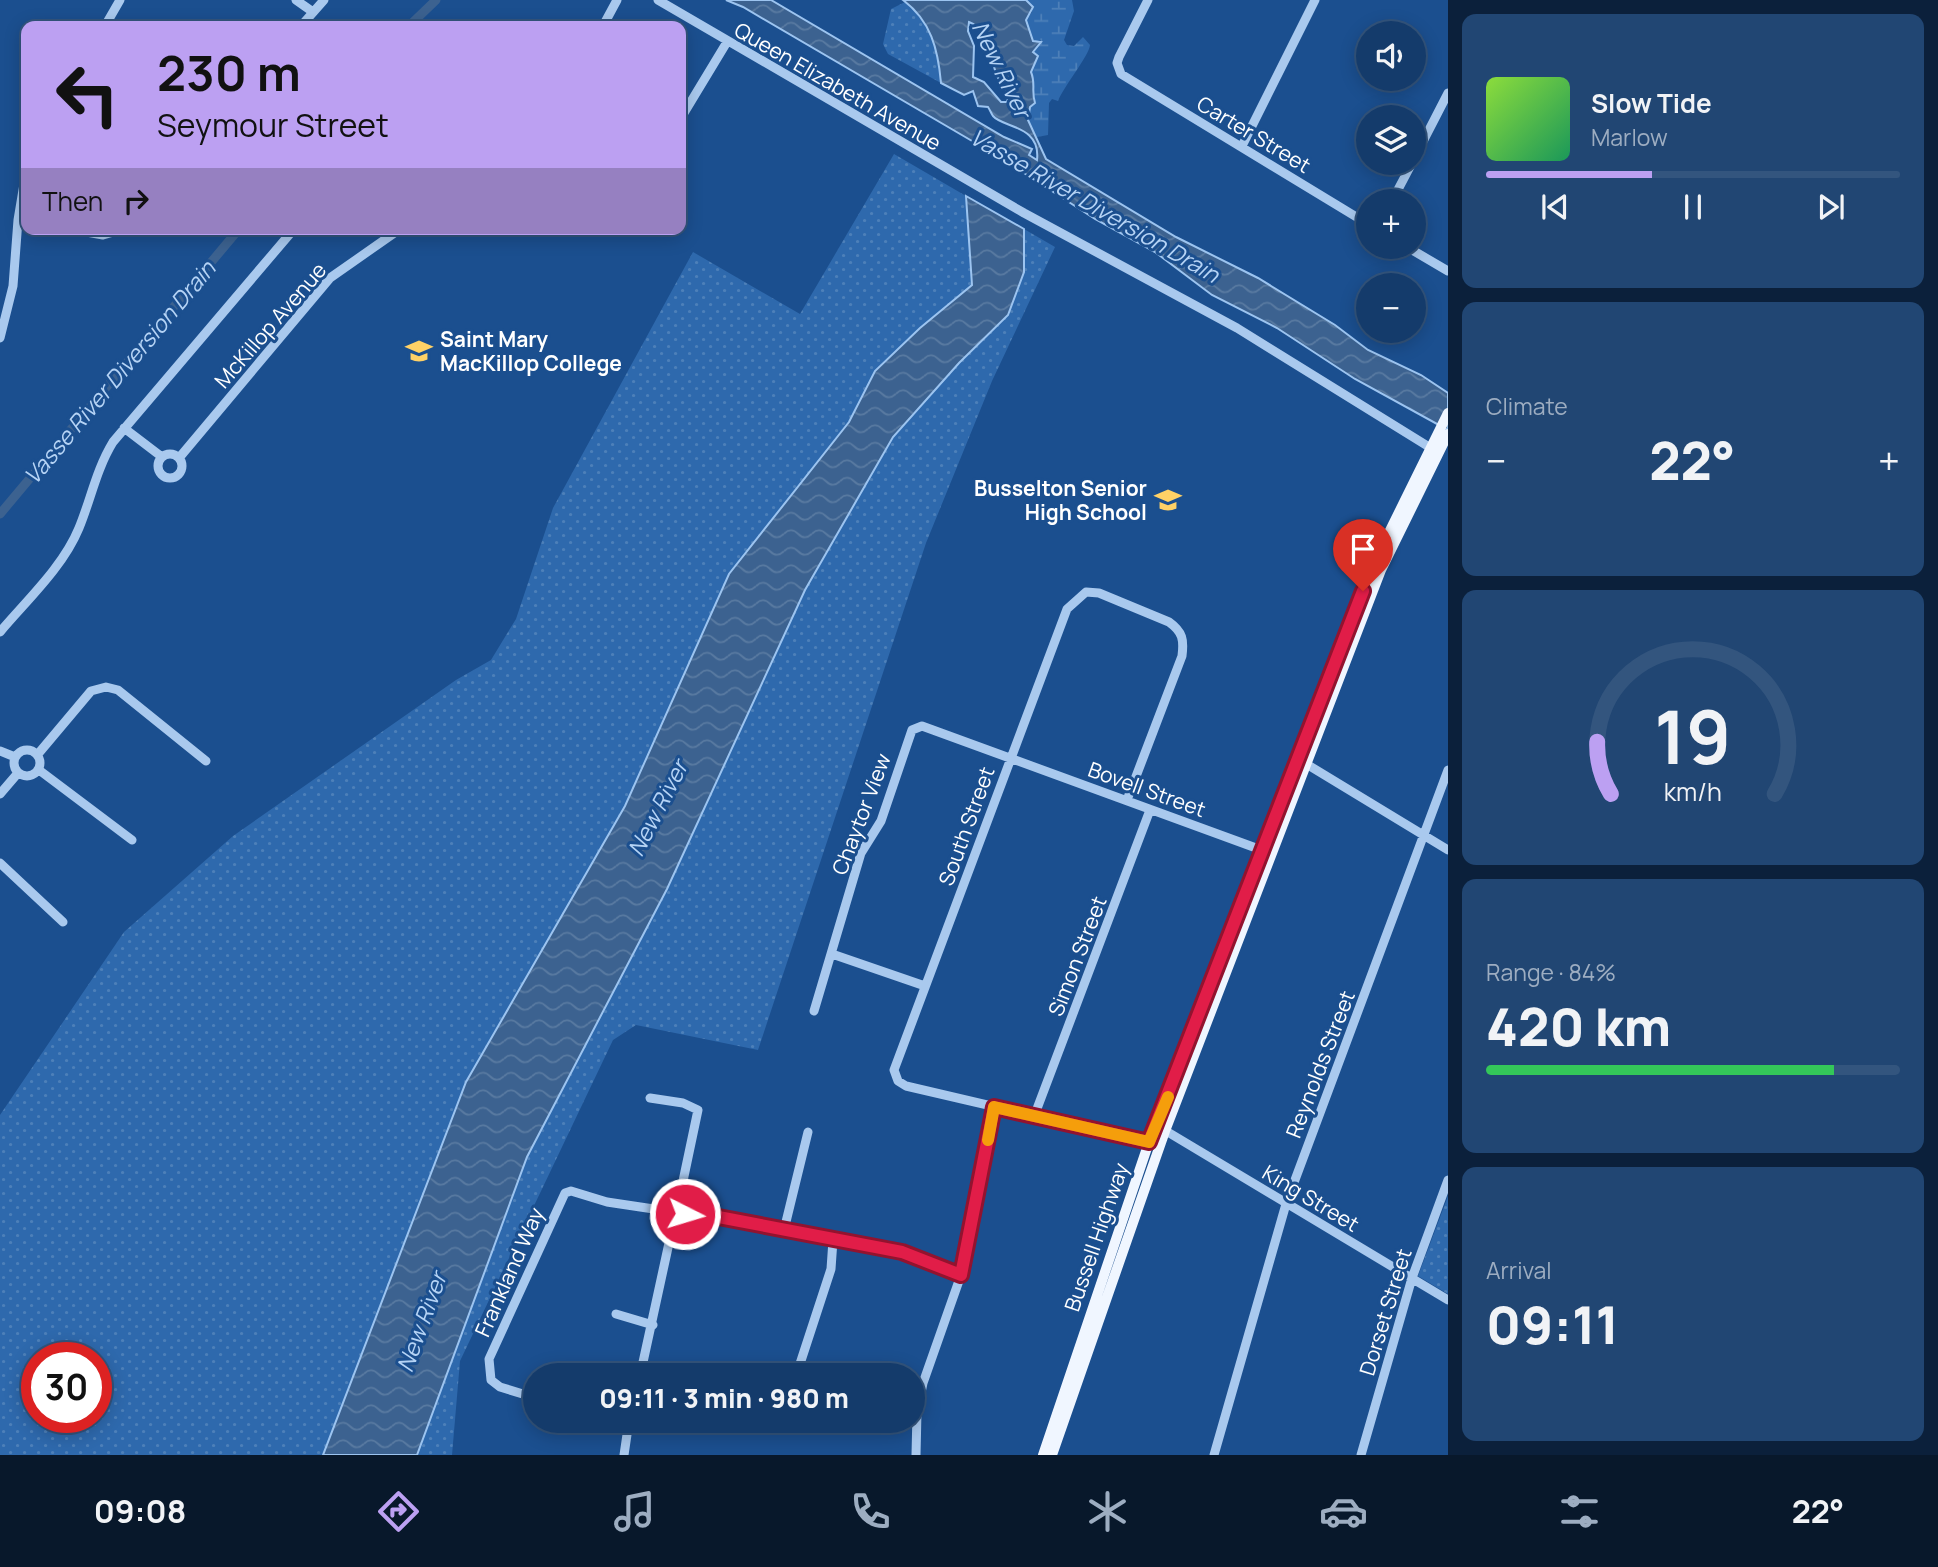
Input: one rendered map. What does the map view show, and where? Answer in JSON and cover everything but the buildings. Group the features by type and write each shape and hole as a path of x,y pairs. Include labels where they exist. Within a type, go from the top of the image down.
{"main road":[{"name":"Bussell Highway","path":"1043,1455 1154,1144 1302,761 1372,567 1445,433 1448,413"},
{"name":"Bussell Highway","path":"1052,1455 1154,1144"}],"street":[{"path":"108,21 120,0"},
{"path":"296,0 313,12"},
{"path":"305,21 324,0"},
{"path":"606,21 617,0"},
{"name":"Queen Elizabeth Avenue","path":"657,0 1024,213 1237,328 1435,450"},
{"name":"Carter Street","path":"1148,0 1119,57 1117,63 1121,74 1356,216"},
{"path":"1242,146 1315,0"},
{"path":"686,110 727,42"},
{"path":"1426,136 1448,93"},
{"path":"0,338 13,286 21,228"},
{"path":"0,632 62,557 79,529 99,468 124,428 289,235"},
{"name":"McKillop Avenue","path":"179,458 330,278 391,235"},
{"path":"1426,258 1448,271"},
{"path":"124,428 162,457"},
{"path":"172,454 179,458 180,472 167,478 158,469 162,457 172,454"},
{"name":"South Street","path":"994,1107 906,1086 898,1081 894,1070 1067,610 1086,592 1099,593 1169,622 1179,629 1184,640 1182,656 1127,800"},
{"path":"38,754 91,691 106,687 118,690 206,761"},
{"name":"Chaytor View","path":"814,1011 861,853 881,821 912,730 922,726 1009,759"},
{"path":"15,757 24,749 38,754 41,762 38,770 28,776 18,773"},
{"path":"0,751 15,757"},
{"path":"15,757 18,773"},
{"name":"Bovell Street","path":"1009,759 1267,852"},
{"path":"1302,761 1448,850"},
{"path":"38,770 132,840"},
{"name":"Reynolds Street","path":"1214,1455 1286,1204 1448,770"},
{"path":"0,794 18,773"},
{"name":"Simon Street","path":"1035,1114 1150,810"},
{"path":"0,863 63,922"},
{"path":"832,954 925,986"},
{"path":"650,1098 683,1103 698,1110 679,1200 687,1211 902,1252 961,1275"},
{"path":"916,1455 917,1412 923,1384 961,1275 994,1107 1035,1114 1154,1144"},
{"name":"King Street","path":"1161,1128 1448,1300"},
{"path":"783,1230 808,1132"},
{"name":"Dorset Street","path":"1362,1455 1412,1278 1448,1180"},
{"name":"Frankland Way","path":"523,1394 500,1387 491,1380 489,1359 565,1193 571,1191 607,1202 667,1211"},
{"path":"643,1363 674,1220 667,1211 669,1204 679,1200"},
{"path":"674,1220 681,1219 687,1211"},
{"path":"800,1363 831,1269 833,1240"},
{"path":"616,1314 653,1325"},
{"path":"624,1455 627,1433"}],"green space":[{"path":"1026,0 1072,0 1074,11 1064,40 1067,45 1074,46 1083,37 1090,45 1058,101 1052,99 1049,103 1048,135 1037,137 1028,120 1030,107 1034,104 1031,72 1036,62 1033,52 1041,40 1033,42 1026,20 1032,12 1031,4"},
{"path":"905,2 914,8 931,33 938,57 941,83 888,54 883,44 891,9"},
{"path":"894,154 966,196 972,285 920,328 875,371 849,422 729,574 625,806 362,1354 323,1455 0,1455 0,1115 124,932 233,836 456,680 491,660 516,619 553,508 693,252 800,314"},
{"path":"1024,229 1055,247 992,381 926,543 758,1050 636,1025 613,1040 460,1361 452,1455 417,1455 527,1157 667,889 805,590 893,437 959,363 1008,315 1024,272"},
{"path":"1448,1196 1448,1294 1418,1276"}],"water":[{"name":"New River","path":"726,0 771,0 1004,137 1032,149 1029,155 1037,160 1037,149 1027,134 998,120 988,107 978,106 973,91 964,95 941,83 935,47 927,27 913,8 903,0 1026,0 1033,7 1026,20 1033,41 1041,42 1033,52 1038,56 1031,72 1035,103 1030,107 1028,120 1046,159 1176,237 1258,278 1335,325 1356,343 1421,375 1448,393 1448,430 1355,379 1277,328 1212,295 1155,252 1095,219 996,155 743,7","holes":["969,22 981,31 997,76 1007,91 1007,102 1001,102 984,82 973,77 974,46 968,31"]},
{"name":"New River","path":"966,196 1024,229 1024,272 1008,315 959,363 893,437 805,590 667,889 527,1157 417,1455 323,1455 466,1082 625,806 729,574 849,422 875,371 920,328 972,285"}],"waterway":[{"name":"Vasse River Diversion Drain","path":"414,21 436,0"},
{"name":"Vasse River Diversion Drain","path":"0,514 234,235"}],"slow traffic":[{"path":"988,1140 994,1107 1035,1114 1149,1142 1168,1097"}],"place":[{"name":"Saint Mary MacKillop College","path":"419,351"},
{"name":"Busselton Senior High School","path":"1168,500"}],"route":[{"path":"685,1214 687,1211 902,1252 961,1275 994,1107 1035,1114 1149,1142 1363,591"}]}
